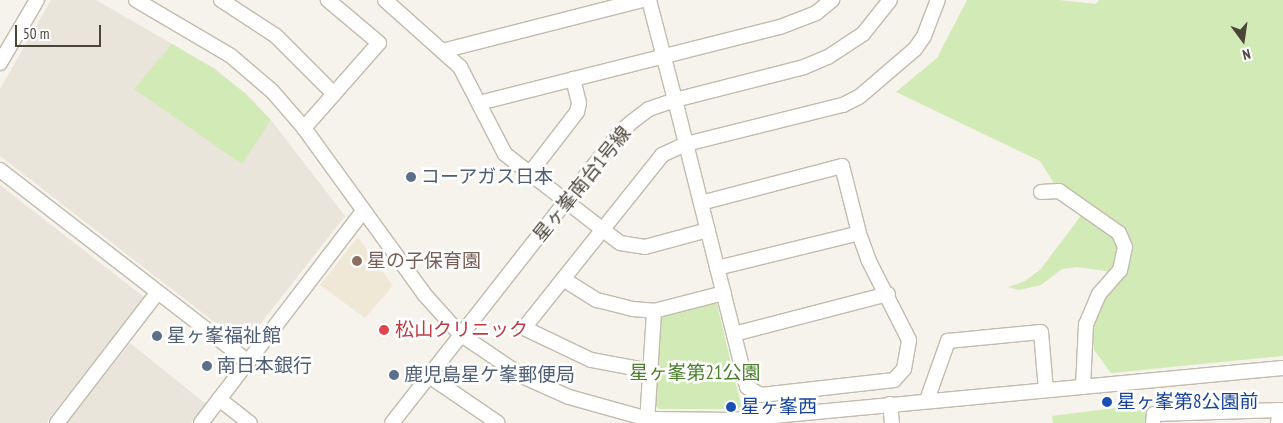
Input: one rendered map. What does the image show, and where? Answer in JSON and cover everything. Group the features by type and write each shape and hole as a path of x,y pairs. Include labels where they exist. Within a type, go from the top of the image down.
{"street":[{"path":"0,63 37,0"},
{"path":"221,0 276,36 334,94"},
{"path":"304,128 379,43 328,0"},
{"path":"442,51 642,0"},
{"path":"650,0 674,100 747,386 760,395 894,380 904,369 909,340 888,294 869,261 858,233 842,166 701,203"},
{"path":"479,103 780,27 816,13 832,0"},
{"name":"星ヶ峯南台1号線","path":"392,423 619,132 649,109 674,100 804,67 828,57 863,34 890,0"},
{"path":"650,371 591,360 524,328 655,162 686,144 843,105 859,97 915,49 924,36 938,0"},
{"path":"141,1 231,56 272,91 304,128 424,294 460,334 492,358 530,379 569,396 647,421 731,420 927,400 1283,368"},
{"path":"390,1 460,67 505,154 620,243 645,247 708,230"},
{"path":"530,173 577,112 579,103 573,79"},
{"path":"0,170 248,362"},
{"path":"1041,192 1059,191 1119,233 1125,247 1120,270 1099,294 1086,324 1083,387"},
{"path":"201,423 363,211"},
{"path":"717,268 858,233"},
{"path":"563,279 597,300 633,309 654,310 724,293"},
{"path":"57,423 158,292"},
{"path":"734,334 888,294"},
{"path":"647,421 654,310"},
{"path":"927,400 948,341 1041,332 1046,390"},
{"path":"429,376 498,423"},
{"path":"219,399 250,423"},
{"path":"890,404 892,423"},
{"path":"1154,423 1154,414 1219,418 1280,410 1278,423 1283,422"}],"shaded area":[{"path":"51,0 96,0 214,68 246,94 271,120 345,216 244,345 0,156 0,89"},
{"path":"0,185 144,297 46,423 0,423"},
{"name":"星の子保育園","path":"358,237 393,286 365,318 320,285"},
{"path":"130,343 206,404 191,423 67,423"}],"green space":[{"path":"967,0 1059,0 1096,4 1099,0 1283,0 1283,356 1111,373 1094,350 1091,327 1112,272 1077,267 1062,269 1041,285 1019,290 1008,287 1025,281 1040,270 1080,217 1075,198 1055,185 1040,161 896,92 937,58"},
{"path":"172,44 214,69 246,94 271,120 242,164 134,89"},
{"name":"星ヶ峯第21公園","path":"712,302 717,304 742,409 659,409 655,405 658,319 662,314"},
{"path":"1123,407 1147,412 1146,423 1053,423 1052,416"}],"place":[{"name":"コーアガス日本","path":"411,177"},
{"name":"星の子保育園","path":"357,261"},
{"name":"松山クリニック","path":"384,330"},
{"name":"星ヶ峯福祉館","path":"157,336"},
{"name":"南日本銀行","path":"207,366"},
{"name":"鹿児島星ケ峯郵便局","path":"394,375"},
{"name":"星ヶ峯第8公園前","path":"1107,402"},
{"name":"星ヶ峯西","path":"731,407"}]}
